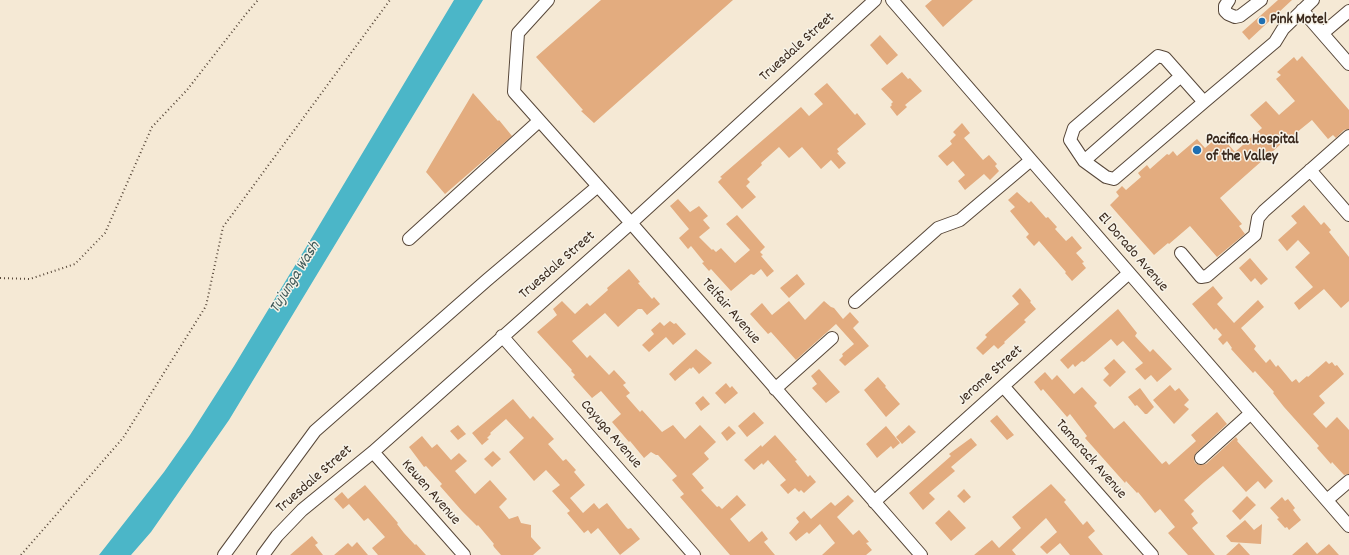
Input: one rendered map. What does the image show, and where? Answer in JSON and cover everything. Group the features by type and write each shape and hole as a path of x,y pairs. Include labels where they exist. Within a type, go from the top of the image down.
{"street":[{"name":"Telfair Avenue","path":"548,0 518,32 514,92 631,223 921,555"},
{"name":"Truesdale Street","path":"263,555 277,536 302,510 373,452 631,223 875,0"},
{"name":"El Dorado Avenue","path":"892,0 1349,526"},
{"path":"1229,0 1225,6 1226,11 1228,14 1235,17 1240,16 1260,0"},
{"path":"1204,102 1165,58 1158,56 1074,128 1070,140 1084,161 1106,177 1114,179 1275,42 1283,29 1313,0"},
{"path":"1302,10 1348,61"},
{"path":"1323,34 1349,11"},
{"path":"1084,161 1181,76"},
{"path":"409,239 539,121"},
{"path":"1181,253 1201,276 1207,276 1255,235 1258,218 1264,211 1349,136"},
{"path":"854,302 938,228 960,220 1031,160"},
{"path":"1310,170 1349,215"},
{"path":"224,555 316,431 487,280 598,186"},
{"name":"Jerome Street","path":"874,502 1129,273"},
{"name":"Cayuga Avenue","path":"502,336 694,555"},
{"path":"775,389 832,338"},
{"name":"Tamarack Avenue","path":"1003,386 1152,555"},
{"path":"1201,458 1251,413"},
{"name":"Kewen Avenue","path":"373,452 464,555"},
{"path":"1327,500 1349,481"}],"path":[{"path":"0,278 30,279 75,264 105,233 152,127 187,90 258,0"},
{"path":"21,555 123,438 206,306 224,227 390,0"}],"water":[{"name":"Tujunga Wash","path":"454,0 483,0 229,420 151,532 131,555 99,555 164,472 190,435 234,366"}],"building":[{"path":"601,0 733,0 594,123 581,111 583,110 536,57"},
{"path":"932,0 973,0 943,27 925,6"},
{"name":"Pink Motel","path":"1278,0 1292,0 1249,40 1242,32"},
{"path":"880,35 898,55 887,65 870,45"},
{"path":"1302,56 1349,110 1349,129 1344,130 1336,138 1333,135 1328,139 1312,120 1291,137 1290,136 1220,198 1242,224 1239,226 1245,234 1217,257 1190,226 1154,255 1110,205 1119,196 1116,192 1122,186 1126,190 1141,177 1138,173 1147,165 1150,169 1167,154 1169,155 1173,151 1177,156 1197,139 1205,148 1220,135 1235,152 1262,128 1250,115 1266,101 1279,115 1295,101 1276,79 1281,75 1277,72 1294,57 1297,61"},
{"path":"902,72 922,91 905,105 907,107 897,116 890,107 893,102 881,89"},
{"path":"827,83 855,115 857,113 866,124 837,149 839,152 837,153 846,163 839,169 831,160 821,169 802,147 789,158 779,147 761,163 762,165 747,179 750,182 746,186 756,197 742,209 718,182 722,178 720,177 801,107 809,116 823,104 814,94"},
{"path":"473,93 512,136 445,194 426,172"},
{"path":"962,123 970,133 964,138 983,160 989,155 997,164 995,166 999,171 990,180 984,174 965,190 958,181 965,175 953,161 947,166 938,156 952,144 950,141 956,135 953,132"},
{"path":"1017,192 1029,203 1031,201 1046,218 1048,217 1057,227 1055,229 1066,241 1072,236 1082,248 1076,253 1084,262 1082,263 1086,268 1072,281 1039,241 1034,246 1026,237 1029,234 1010,211 1015,207 1008,200"},
{"path":"678,199 690,212 699,206 708,216 703,220 710,228 699,237 716,252 721,248 735,263 750,250 726,224 737,215 765,247 760,252 763,255 761,256 774,271 767,277 761,269 754,275 751,274 731,291 711,269 709,271 702,263 704,262 691,246 688,249 679,238 689,229 670,206"},
{"path":"1304,205 1321,225 1324,222 1331,230 1329,232 1349,257 1349,301 1341,308 1324,289 1299,310 1294,303 1313,287 1295,267 1310,253 1298,240 1287,251 1278,240 1297,223 1291,216"},
{"path":"1250,258 1268,279 1261,285 1255,278 1251,282 1239,268"},
{"path":"629,269 640,282 638,283 652,299 654,297 660,304 647,315 642,309 638,309 618,327 605,313 572,341 587,358 590,355 609,375 614,370 626,383 623,385 630,393 626,396 640,412 642,410 662,432 673,425 685,439 700,425 716,442 704,453 709,459 692,474 704,488 701,490 717,507 719,506 722,509 737,495 746,505 730,519 749,542 762,531 768,539 764,542 775,555 730,555 680,497 684,494 672,480 677,476 658,455 651,452 644,458 612,422 621,414 601,391 592,398 573,377 575,375 571,371 572,370 537,332 557,315 553,309 562,301 575,314 587,303 590,306 608,290 607,288"},
{"path":"797,274 805,284 789,298 780,288"},
{"path":"1213,286 1223,298 1217,304 1234,323 1258,300 1264,307 1241,328 1256,346 1254,349 1266,363 1270,359 1276,367 1278,365 1292,382 1296,379 1299,383 1326,361 1329,364 1332,362 1335,366 1337,365 1344,374 1319,396 1325,403 1313,414 1326,428 1337,417 1349,430 1349,474 1344,475 1332,462 1331,464 1317,448 1319,446 1284,407 1273,393 1274,392 1255,371 1253,373 1241,360 1231,349 1232,348 1227,341 1223,345 1218,339 1222,335 1216,328 1214,330 1192,304"},
{"path":"1020,288 1036,309 1024,320 1026,322 1004,342 1005,343 998,349 994,345 983,355 976,348 987,337 985,335 1019,304 1012,296"},
{"path":"789,301 805,320 824,301 834,308 843,319 850,312 859,322 853,328 869,346 845,366 839,360 843,356 842,354 854,344 836,324 796,360 771,332 768,334 750,314 762,303 772,315"},
{"path":"1118,309 1137,333 1135,336 1150,352 1153,349 1172,369 1157,382 1151,375 1145,380 1135,369 1143,363 1123,341 1117,346 1111,339 1084,362 1082,361 1075,367 1073,364 1068,369 1060,360"},
{"path":"670,321 674,324 676,323 686,334 673,345 666,337 649,352 642,345 654,334 651,330 660,322 664,326"},
{"path":"696,349 712,363 699,374 693,367 691,369 690,368 675,381 669,374"},
{"path":"1114,359 1126,372 1110,387 1103,380 1109,374 1104,368"},
{"path":"819,369 840,392 826,403 812,388 817,384 811,376"},
{"path":"1045,372 1052,380 1057,375 1074,394 1082,387 1097,403 1094,406 1114,429 1124,421 1162,464 1166,461 1169,465 1196,441 1191,435 1217,412 1227,424 1196,453 1194,459 1195,463 1199,465 1206,464 1236,437 1238,440 1237,441 1273,481 1265,489 1258,481 1246,492 1223,466 1204,482 1184,500 1194,511 1191,514 1198,523 1192,528 1215,555 1188,555 1168,533 1175,527 1160,509 1155,513 1138,492 1137,493 1126,481 1125,483 1085,438 1087,436 1070,414 1067,417 1043,389 1041,391 1034,382"},
{"path":"878,377 900,404 886,417 864,390"},
{"path":"726,383 730,388 732,386 738,393 725,404 715,393"},
{"path":"1170,385 1175,391 1179,388 1189,400 1184,405 1189,409 1174,424 1153,400"},
{"path":"1140,388 1154,407 1147,414 1145,414 1137,405 1135,406 1128,397"},
{"path":"703,396 710,404 701,411 695,403"},
{"path":"513,399 530,419 533,416 554,439 548,444 563,461 566,459 576,470 574,472 585,485 570,498 583,513 594,503 599,509 607,503 626,527 628,529 631,528 640,539 620,555 598,528 591,534 588,530 584,533 567,513 570,511 552,491 560,485 546,470 534,481 509,452 524,438 506,419 490,433 491,434 487,438 489,439 482,445 472,433"},
{"path":"754,412 764,423 747,437 738,426"},
{"path":"997,415 1014,435 1007,440 990,421"},
{"path":"458,425 466,434 458,440 450,431"},
{"path":"909,425 916,432 902,444 896,437"},
{"path":"729,426 736,433 727,441 721,433"},
{"path":"886,426 900,443 893,449 891,446 877,458 866,444"},
{"path":"775,435 797,460 795,461 808,477 810,475 816,482 804,493 801,490 799,492 795,488 788,494 780,485 786,480 768,460 754,470 744,460"},
{"path":"422,436 432,448 437,444 451,460 459,453 467,461 455,471 475,494 490,480 507,499 499,507 509,519 518,516 521,523 531,525 531,537 541,548 533,555 501,555 478,525 477,526 462,511 440,486 442,484 426,466 424,467 409,447"},
{"path":"971,438 977,445 951,467 955,471 929,493 935,499 923,510 909,493 951,456 949,454"},
{"path":"493,451 501,459 492,467 484,459"},
{"path":"1051,484 1066,500 1064,502 1083,525 1087,521 1095,531 1088,537 1103,555 1070,555 1060,543 1047,554 1040,547 1057,532 1046,518 1012,550 1016,555 974,555 992,540 999,548 1021,528 1012,517"},
{"path":"365,485 398,523 397,524 404,533 426,555 378,555 372,548 385,537 368,518 364,521 349,504 343,509 334,499 342,492 348,499"},
{"path":"964,489 971,497 964,503 957,496"},
{"path":"848,495 854,501 837,517 853,535 859,530 869,542 866,543 872,550 866,555 822,555 835,543 820,524 809,534 807,532 796,541 789,533 799,522 796,518 804,511 811,519 831,502 835,506"},
{"path":"1247,496 1256,505 1240,520 1232,511"},
{"path":"1282,497 1285,501 1288,499 1295,508 1293,510 1301,520 1289,530 1287,527 1285,528 1277,519 1279,518 1270,508"},
{"path":"949,510 966,528 951,541 935,523"},
{"path":"1245,520 1254,530 1262,524 1261,544 1231,542 1226,536"},
{"path":"312,536 318,543 315,545 323,555 290,555"},
{"path":"357,542 368,555 334,555 348,543 352,547"},
{"path":"1307,542 1317,554 1329,544 1339,555 1292,555"},
{"path":"1239,543 1250,555 1226,555"}],"place":[{"name":"Pink Motel","path":"1262,21"},
{"name":"Pacifica Hospital of the Valley","path":"1197,150"}]}
